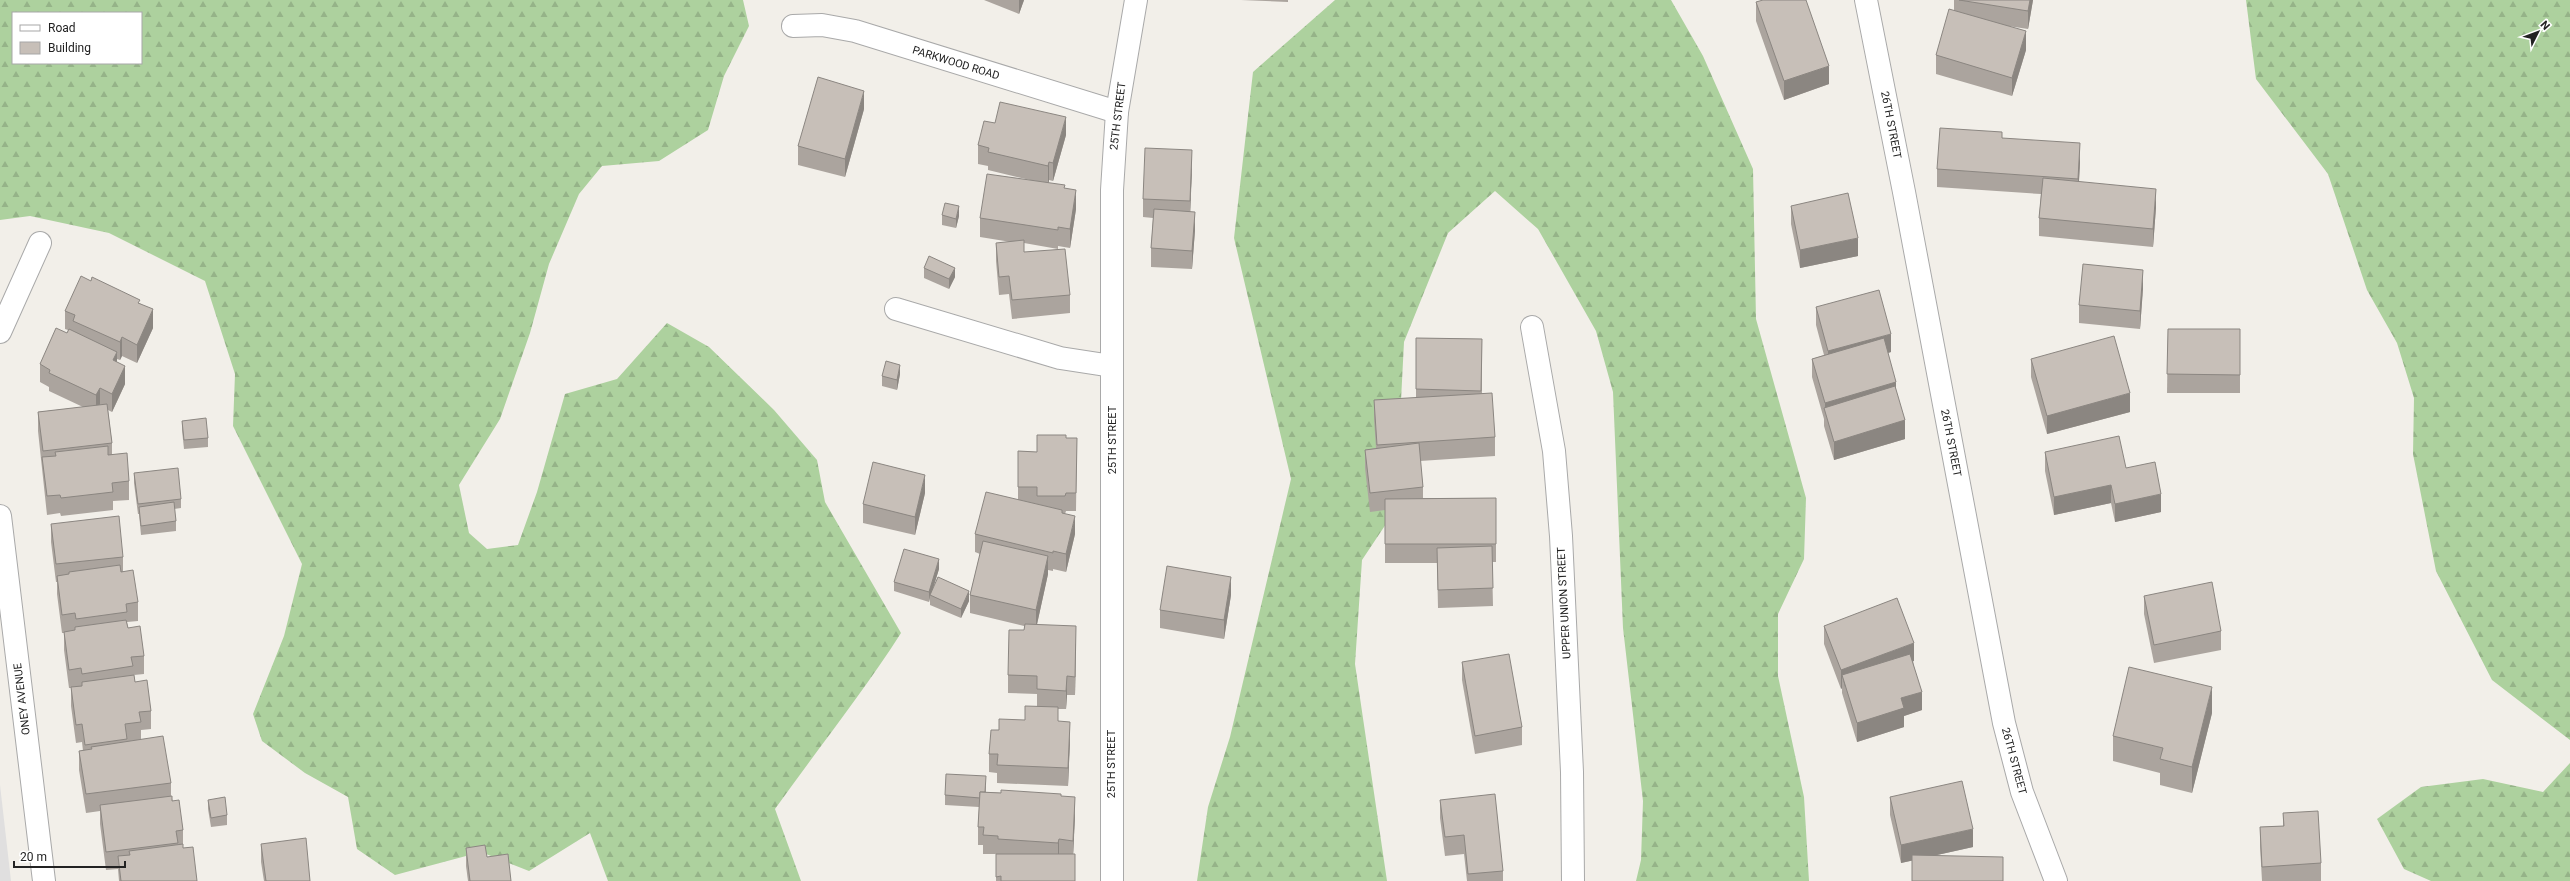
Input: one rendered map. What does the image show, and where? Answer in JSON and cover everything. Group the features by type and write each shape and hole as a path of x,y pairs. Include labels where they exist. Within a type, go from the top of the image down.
{"street":[{"name":"25TH STREET","path":"1112,881 1112,190 1117,112 1136,0"},
{"name":"26TH STREET","path":"1866,0 1906,200 2004,723 2022,792 2056,881"},
{"name":"PARKWOOD ROAD","path":"793,26 822,25 855,31 1117,112"},
{"path":"0,332 40,243"},
{"path":"896,310 1060,358 1112,366"},
{"name":"UPPER UNION STREET","path":"1532,327 1554,451 1561,536 1572,772 1573,881"},
{"name":"ONEY AVENUE","path":"0,516 44,881"}],"shaded area":[{"path":"0,785 11,881 0,881"}],"green space":[{"path":"0,0 743,0 749,26 724,76 708,130 659,161 602,166 579,194 549,264 530,333 500,419 459,485 469,533 487,549 518,545 537,492 565,394 617,379 667,323 709,347 774,410 817,460 825,502 901,633 855,700 775,809 801,881 608,881 590,833 529,871 481,852 395,875 357,849 348,797 305,773 262,741 253,714 284,636 302,564 233,426 235,374 205,281 109,233 30,216 0,220"},
{"path":"1335,0 1671,0 1703,56 1753,169 1756,319 1806,498 1804,559 1778,614 1778,676 1804,797 1809,881 1636,881 1641,860 1643,801 1623,628 1613,392 1596,331 1538,229 1495,191 1448,233 1404,342 1398,459 1388,521 1362,560 1355,664 1387,881 1197,881 1208,807 1230,737 1291,479 1234,238 1253,72"},
{"path":"2246,0 2570,0 2570,740 2492,680 2436,571 2413,454 2414,398 2397,343 2367,290 2328,174 2256,79"},
{"path":"2570,763 2570,881 2431,881 2404,869 2377,819 2421,787 2483,779 2543,792"}],"building":[{"path":"1763,0 1806,0 1829,66 1784,81 1756,2"},
{"path":"1959,0 2030,0 2028,11"},
{"path":"1949,9 2026,31 2012,78 1936,55"},
{"path":"818,77 864,91 845,159 798,146"},
{"path":"1000,102 1066,117 1053,163 1049,162 1048,166 988,152 989,148 978,145 984,121 995,123"},
{"path":"1940,128 2002,132 2002,138 2080,143 2078,179 1937,169"},
{"path":"1145,148 1192,150 1190,201 1143,199"},
{"path":"987,174 1065,185 1064,188 1076,190 1070,229 1058,227 1058,230 980,218"},
{"path":"2043,178 2156,189 2153,229 2039,218"},
{"path":"1848,193 1858,238 1800,250 1791,206"},
{"path":"945,203 959,206 956,219 942,215"},
{"path":"1154,209 1195,212 1192,251 1151,248"},
{"path":"1024,240 1024,252 1065,249 1070,295 1012,300 1009,276 999,277 996,243"},
{"path":"929,256 955,268 949,279 924,268"},
{"path":"2083,264 2143,270 2140,311 2079,305"},
{"path":"81,276 91,281 92,277 140,300 138,303 153,309 137,345 122,337 120,342 73,321 75,315 65,311"},
{"path":"1879,290 1891,334 1828,351 1816,307"},
{"path":"56,328 67,333 69,329 117,352 113,360 125,366 112,394 100,388 96,395 49,373 50,370 40,364"},
{"path":"2168,329 2240,329 2240,375 2167,374"},
{"path":"2114,336 2130,393 2047,416 2031,359"},
{"path":"1416,338 1482,339 1481,391 1416,389"},
{"path":"1884,338 1896,382 1825,403 1812,359"},
{"path":"886,361 900,365 897,380 882,376"},
{"path":"1895,386 1905,420 1834,442 1824,408"},
{"path":"1492,393 1495,437 1377,445 1374,400"},
{"path":"107,404 112,443 43,451 38,412"},
{"path":"206,418 208,438 184,440 182,421"},
{"path":"1037,435 1066,435 1066,438 1077,438 1076,493 1066,493 1065,496 1037,496 1037,487 1018,487 1018,451 1037,452"},
{"path":"2119,436 2126,468 2155,462 2161,494 2115,504 2111,485 2054,497 2045,452"},
{"path":"1419,443 1423,487 1370,493 1365,450"},
{"path":"108,446 108,455 127,453 129,481 112,483 113,492 61,498 60,495 47,496 42,457 56,456 55,452"},
{"path":"873,462 925,475 915,517 863,504"},
{"path":"178,468 181,499 138,504 134,473"},
{"path":"986,492 1062,510 1062,513 1075,516 1066,554 1053,551 1053,553 975,534"},
{"path":"1496,498 1496,544 1385,544 1385,499"},
{"path":"174,502 176,521 141,526 139,507"},
{"path":"119,516 123,557 56,564 51,524"},
{"path":"983,541 1048,556 1036,610 970,595"},
{"path":"1492,546 1493,588 1438,590 1437,548"},
{"path":"904,549 939,559 929,592 894,582"},
{"path":"120,565 121,572 133,570 138,602 126,604 127,612 76,619 75,613 62,615 57,576 69,574 69,572"},
{"path":"1167,566 1231,577 1224,620 1160,610"},
{"path":"938,577 969,591 961,609 930,595"},
{"path":"2212,582 2221,631 2154,645 2144,596"},
{"path":"1897,598 1914,643 1841,670 1824,626"},
{"path":"126,620 128,628 140,626 144,656 131,657 133,666 82,674 81,668 69,670 64,632 75,630 75,627"},
{"path":"1025,624 1076,626 1075,677 1067,676 1066,691 1037,689 1037,676 1008,675 1009,630 1024,630"},
{"path":"1509,654 1522,727 1475,736 1462,662"},
{"path":"1910,654 1922,692 1901,698 1904,708 1857,723 1842,675"},
{"path":"2129,667 2212,687 2192,767 2160,759 2163,748 2113,736"},
{"path":"134,675 135,682 147,680 151,711 139,712 141,722 125,724 127,739 85,745 82,724 76,725 71,687 82,686 82,682"},
{"path":"1025,706 1058,707 1058,721 1070,722 1068,768 997,765 998,754 989,754 991,730 999,730 999,719 1025,720"},
{"path":"163,736 171,783 86,794 79,751 92,749 91,747"},
{"path":"946,774 986,776 985,792 980,792 980,798 945,795"},
{"path":"1962,781 1973,829 1901,845 1890,797"},
{"path":"1001,790 1061,794 1061,796 1075,797 1073,841 1059,839 1058,843 998,839 998,836 983,835 984,827 978,827 980,792 1001,793"},
{"path":"1495,794 1503,871 1468,874 1464,835 1445,837 1440,800"},
{"path":"172,796 172,801 179,800 183,830 176,831 178,843 106,852 100,805"},
{"path":"225,797 227,815 211,818 208,800"},
{"path":"2318,811 2321,863 2262,867 2260,827 2284,826 2283,813"},
{"path":"306,838 310,881 266,881 261,844"},
{"path":"183,844 183,848 193,847 197,881 121,881 118,856 130,855 129,851"},
{"path":"485,845 487,857 508,854 511,881 470,881 466,848"},
{"path":"996,854 1075,854 1075,881 1001,881 1001,876 996,877"},
{"path":"1912,855 2003,857 2003,881 1912,881"}]}
